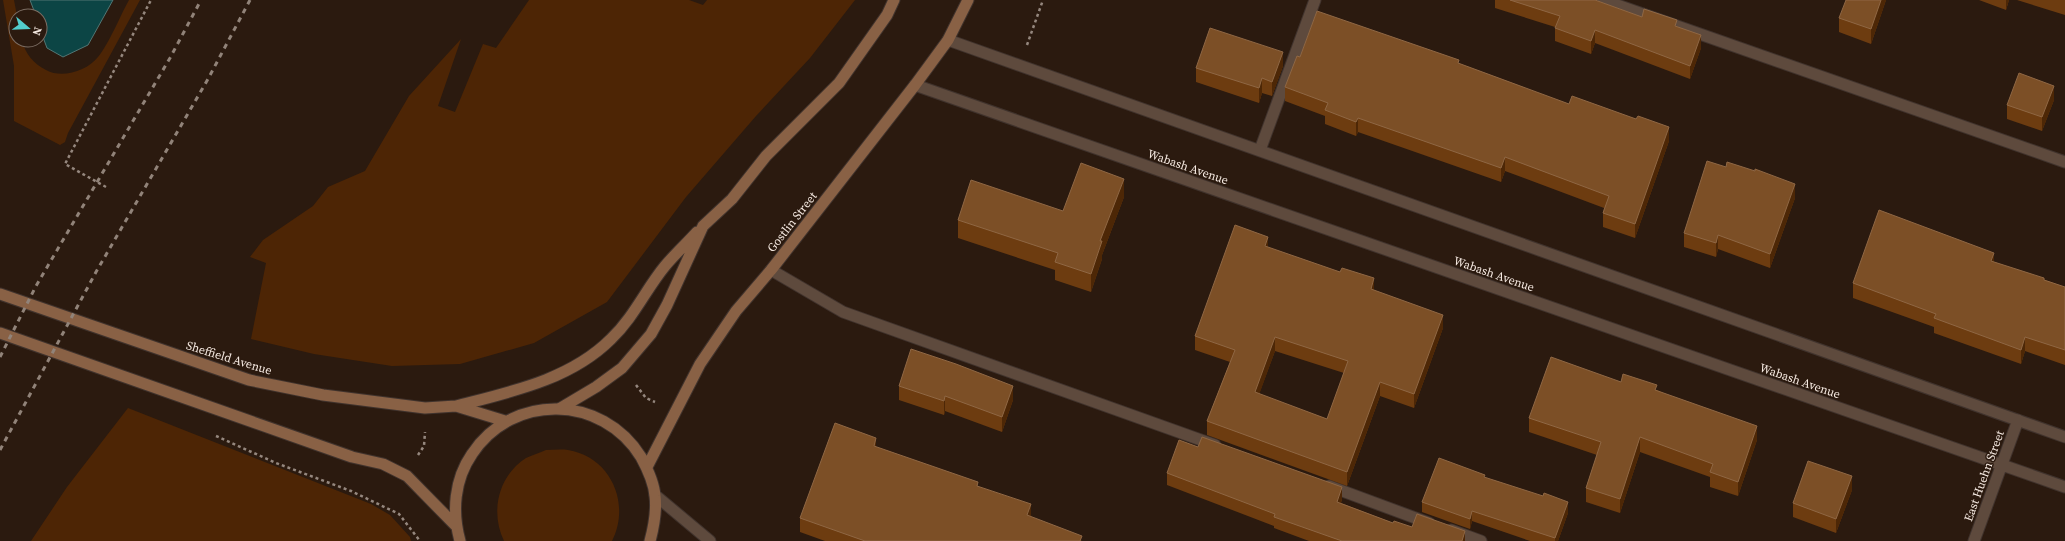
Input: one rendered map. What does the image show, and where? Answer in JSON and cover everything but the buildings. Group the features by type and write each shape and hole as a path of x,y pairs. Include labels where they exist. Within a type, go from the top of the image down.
{"main road":[{"path":"456,406 529,387 578,364 610,340 634,314 665,266 703,226 732,199 766,156 839,83 887,15 894,0"},
{"name":"Gostlin Street","path":"647,467 700,364 736,311 771,270 915,85 948,40 968,0"},
{"path":"558,409 596,387 622,368 651,334 667,304 703,226"},
{"name":"Sheffield Avenue","path":"0,294 249,380 323,395 425,408 456,406 505,421"},
{"path":"0,333 352,457 383,464 407,476 456,526"},
{"path":"460,541 456,526 455,496 464,466 481,440 505,421 530,411 558,409 585,412 611,424 632,443 647,467 655,495 654,523 650,541"}],"street":[{"path":"1260,150 1315,0"},
{"path":"1602,0 2065,162"},
{"path":"948,40 2065,437"},
{"name":"Wabash Avenue","path":"915,85 2065,487"},
{"path":"771,270 843,312 1226,449"},
{"name":"East Huehn Street","path":"1974,541 2018,420"},
{"path":"1316,482 1481,541"},
{"path":"655,495 710,541"}],"path":[{"path":"106,187 65,164 151,0"},
{"path":"1027,47 1043,0"},
{"path":"632,380 646,398 658,403"},
{"path":"417,457 424,446 426,426"},
{"path":"214,435 276,463 351,491 399,514 420,541"}],"shaded area":[{"path":"3,0 14,0 16,8 8,8 8,30"},
{"path":"129,0 140,0 68,133 65,142 60,145 14,121 14,66 11,48 24,48 38,65 52,73 67,74 81,70 98,57 106,45"},
{"path":"529,0 689,0 703,5 707,0 855,0 810,58 756,116 686,197 607,302 534,343 460,364 392,366 314,354 251,339 266,263 250,257 263,240 313,206 328,187 365,171 409,96 461,39 438,106 455,112 483,44 496,48"},
{"path":"128,408 371,504 390,515 410,537 411,541 31,541 67,487"},
{"path":"546,450 568,450 583,454 596,462 606,472 613,484 618,498 619,512 617,527 612,541 504,541 500,530 497,507 499,495 503,485 509,474 516,466 526,458"}],"water":[{"path":"30,0 113,0 88,45 63,57 47,48 48,8 33,8"}],"railway":[{"path":"0,357 36,286 170,58 201,0"},
{"path":"0,450 96,272 208,79 250,0"}]}
